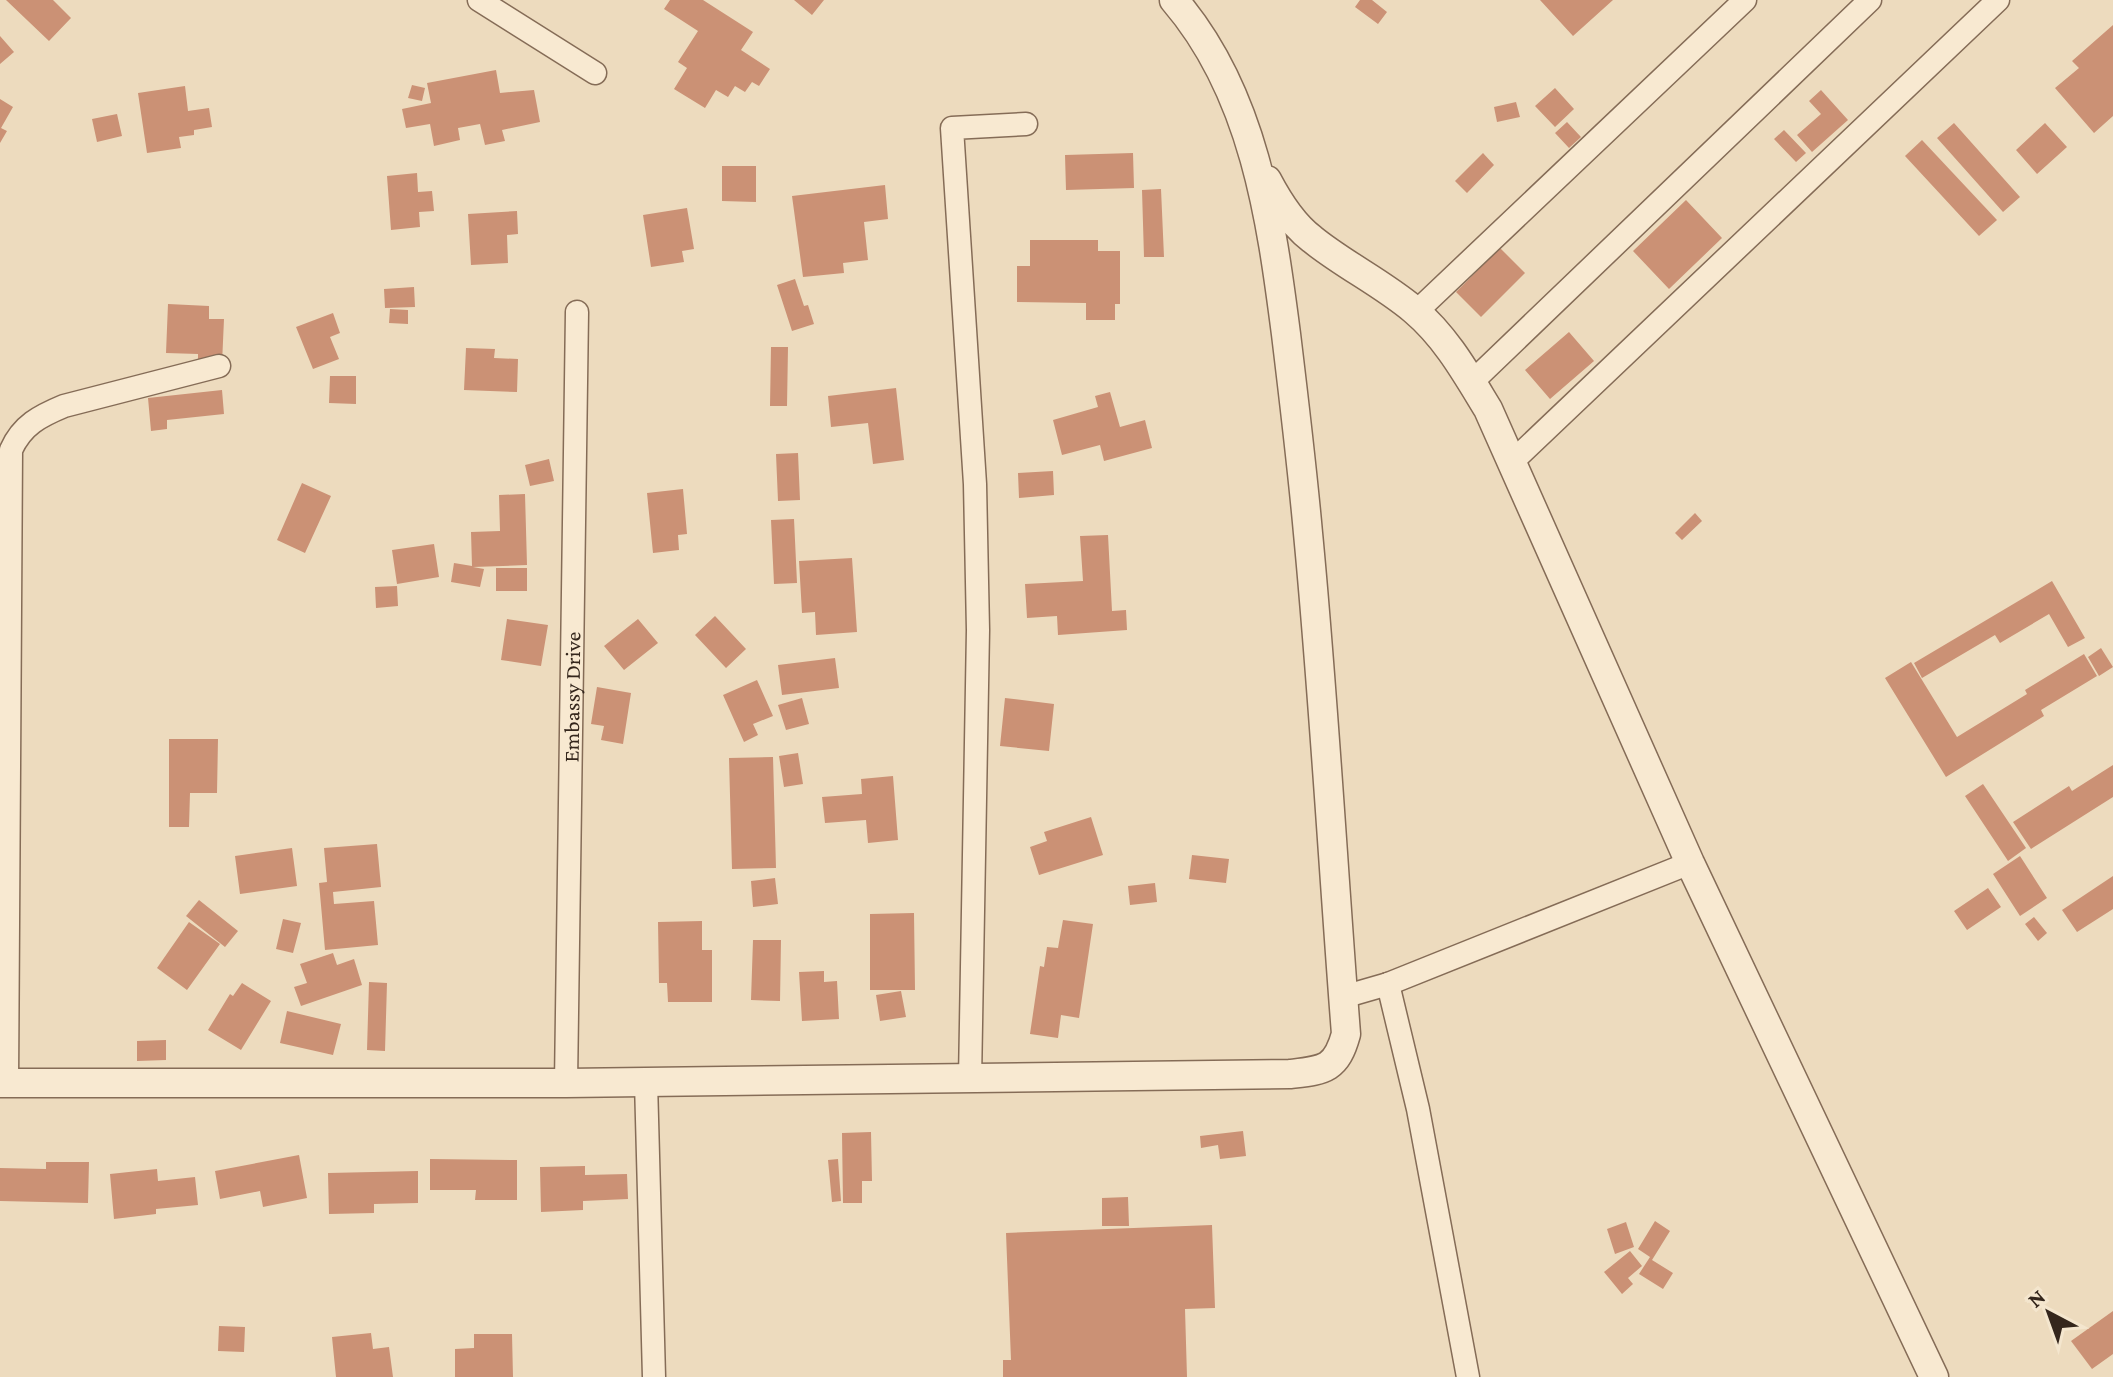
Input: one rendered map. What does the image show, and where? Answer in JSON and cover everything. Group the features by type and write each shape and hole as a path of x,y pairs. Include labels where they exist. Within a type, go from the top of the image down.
{"street":[{"path":"479,0 595,73"},
{"path":"219,366 64,406 28,425 18,434 11,450 3,1083 970,1080 1290,1074 1318,1070 1333,1064 1341,1052 1346,1034 1313,582 1295,402 1272,235 1245,123 1186,13 1174,0"},
{"path":"1416,312 1745,0"},
{"path":"1472,382 1870,0"},
{"path":"1512,462 1998,0"},
{"path":"970,1080 978,616 975,484 952,128 1026,124"},
{"path":"1255,158 1279,201 1302,230 1378,281 1416,312 1442,337 1472,382 1512,462 1690,863 1934,1377"},
{"path":"1277,273 1298,255 1322,246"},
{"name":"Embassy Drive","path":"566,1083 577,312"},
{"path":"1343,997 1388,984 1690,863"},
{"path":"1388,984 1418,1109 1468,1377"},
{"path":"646,1082 654,1377"}],"building":[{"path":"6,0 53,0 71,18 49,41"},
{"path":"670,0 703,0 753,32 741,50 770,69 759,86 752,82 745,92 735,86 728,97 716,90 705,108 674,89 687,68 678,62 698,31 664,9"},
{"path":"794,0 824,0 812,15"},
{"path":"1360,0 1372,0 1387,12 1378,24 1355,7"},
{"path":"1540,0 1613,0 1573,36"},
{"path":"2113,25 2113,116 2094,133 2055,88 2079,68 2072,61"},
{"path":"0,36 14,52 0,64"},
{"path":"496,70 500,93 534,90 540,122 502,130 505,141 485,145 480,124 458,128 460,140 434,146 430,124 406,128 402,109 431,103 427,83"},
{"path":"412,85 425,88 422,101 408,98"},
{"path":"185,86 188,111 209,108 212,127 194,130 194,135 179,137 181,148 147,153 138,93"},
{"path":"1555,88 1574,109 1555,127 1535,106"},
{"path":"1821,90 1848,120 1812,152 1797,135 1821,114 1809,101"},
{"path":"0,99 13,107 1,128 7,131 0,143"},
{"path":"1516,102 1520,117 1497,122 1494,107"},
{"path":"117,114 122,136 97,142 92,119"},
{"path":"1567,122 1581,137 1569,148 1555,133"},
{"path":"1954,123 2020,197 2003,212 1937,138"},
{"path":"2045,123 2067,147 2037,174 2016,150"},
{"path":"1784,130 1806,153 1796,162 1774,139"},
{"path":"1922,140 1997,220 1979,236 1905,156"},
{"path":"1133,153 1134,188 1066,190 1065,155"},
{"path":"1483,153 1494,165 1467,193 1455,181"},
{"path":"722,166 756,166 756,202 722,201"},
{"path":"417,173 418,192 432,191 434,211 419,212 420,227 391,230 387,176"},
{"path":"885,185 888,219 864,222 868,260 843,263 844,273 803,277 792,196"},
{"path":"1161,189 1164,257 1144,257 1142,190"},
{"path":"1686,200 1722,238 1669,289 1633,251"},
{"path":"687,208 694,249 682,251 684,262 651,267 643,215"},
{"path":"517,211 518,234 507,235 508,263 471,265 468,214"},
{"path":"1030,240 1098,240 1098,251 1120,251 1120,304 1115,304 1115,320 1086,320 1086,303 1017,302 1017,266 1030,266"},
{"path":"1500,248 1525,273 1481,317 1456,292"},
{"path":"795,279 814,324 792,331 777,285"},
{"path":"414,287 415,307 385,308 384,289"},
{"path":"168,304 209,306 209,319 224,319 222,364 198,363 198,354 166,353"},
{"path":"390,309 408,310 408,324 389,323"},
{"path":"333,313 340,333 330,337 339,359 313,369 296,327"},
{"path":"1569,332 1594,361 1550,399 1525,370"},
{"path":"771,347 788,347 787,406 770,406"},
{"path":"466,348 495,349 494,358 518,359 517,392 464,390"},
{"path":"330,376 356,376 356,404 329,403"},
{"path":"896,388 904,460 873,464 868,423 831,427 828,396"},
{"path":"222,390 224,414 167,420 167,429 151,431 148,398"},
{"path":"1110,392 1120,427 1145,420 1152,448 1104,461 1100,445 1062,455 1053,420 1098,407 1095,396"},
{"path":"798,453 800,500 778,501 776,454"},
{"path":"549,459 554,481 530,486 525,465"},
{"path":"1053,471 1054,495 1019,498 1018,473"},
{"path":"302,483 331,496 305,553 277,540"},
{"path":"683,489 687,534 678,535 679,550 653,553 647,493"},
{"path":"525,494 527,565 473,567 484,569 480,587 451,582 454,563 472,566 471,532 500,531 499,495"},
{"path":"1695,513 1702,521 1682,540 1675,533"},
{"path":"794,519 797,583 774,584 771,520"},
{"path":"1108,535 1112,611 1126,610 1127,630 1058,635 1057,616 1027,618 1025,584 1083,581 1080,536"},
{"path":"434,544 439,577 397,584 392,550"},
{"path":"852,558 857,632 816,635 815,612 802,613 799,561"},
{"path":"496,568 527,568 527,591 496,591"},
{"path":"2052,581 2085,638 2068,647 2049,614 2000,643 1995,635 1922,678 1914,663"},
{"path":"397,586 398,606 376,608 375,587"},
{"path":"715,616 746,649 726,668 695,635"},
{"path":"507,619 548,625 541,666 501,660"},
{"path":"638,619 658,643 624,670 604,646"},
{"path":"2101,648 2113,667 2099,676 2088,657"},
{"path":"2084,654 2097,676 2041,710 2044,716 1946,777 1885,678 1911,662 1957,737"},
{"path":"835,658 839,688 782,695 778,665"},
{"path":"757,680 773,716 753,724 758,735 744,742 723,695"},
{"path":"597,687 631,693 623,744 601,740 604,726 591,724"},
{"path":"802,698 809,724 786,730 778,705"},
{"path":"1005,698 1054,704 1049,751 1000,746"},
{"path":"169,739 218,739 217,793 190,793 189,827 169,827"},
{"path":"798,753 803,784 784,787 779,756"},
{"path":"773,757 776,868 732,869 729,758"},
{"path":"2113,765 2113,797 2031,849 2013,822 2069,786 2072,791"},
{"path":"893,776 898,840 868,843 866,820 825,823 822,797 862,794 861,779"},
{"path":"1983,784 2026,848 2008,861 1965,796"},
{"path":"1091,817 1103,855 1039,875 1030,847 1047,841 1044,832"},
{"path":"377,844 381,887 333,892 334,904 374,901 378,945 325,950 319,883 327,882 324,848"},
{"path":"292,848 297,886 240,894 235,856"},
{"path":"1192,855 1229,859 1226,883 1189,879"},
{"path":"2020,856 2047,898 2020,916 1993,874"},
{"path":"2113,876 2113,909 2077,932 2062,910"},
{"path":"775,878 778,904 753,907 751,881"},
{"path":"1155,883 1157,902 1130,905 1128,886"},
{"path":"1988,888 2001,907 1967,930 1954,911"},
{"path":"199,900 238,931 225,947 186,916"},
{"path":"914,913 915,990 870,990 870,914"},
{"path":"2034,917 2047,933 2038,941 2025,924"},
{"path":"283,919 301,923 293,953 276,949"},
{"path":"1063,920 1093,924 1079,1018 1061,1015 1058,1038 1030,1034 1040,966 1044,967 1047,947 1058,948"},
{"path":"702,921 702,950 712,950 712,1002 668,1002 667,983 659,983 658,922"},
{"path":"189,922 220,944 187,990 157,968"},
{"path":"753,940 781,940 780,1001 751,1000"},
{"path":"333,953 337,965 354,959 362,985 301,1006 294,987 307,983 300,964"},
{"path":"824,971 824,982 837,981 839,1019 802,1021 799,972"},
{"path":"369,982 387,983 385,1051 367,1050"},
{"path":"242,983 271,1001 241,1050 208,1030 230,994 233,996"},
{"path":"901,991 906,1017 880,1021 876,995"},
{"path":"287,1011 341,1024 333,1055 280,1043"},
{"path":"166,1040 166,1060 137,1061 137,1041"},
{"path":"1243,1131 1246,1156 1220,1159 1218,1145 1201,1148 1200,1136"},
{"path":"871,1132 872,1181 862,1181 862,1203 843,1203 842,1133"},
{"path":"299,1155 307,1198 263,1207 260,1191 220,1199 215,1171"},
{"path":"430,1159 517,1160 517,1200 475,1200 476,1190 430,1190"},
{"path":"838,1159 841,1201 832,1202 828,1160"},
{"path":"46,1162 89,1162 88,1203 0,1201 0,1168 46,1169"},
{"path":"585,1166 585,1175 627,1174 628,1199 583,1201 583,1210 541,1212 540,1167"},
{"path":"157,1169 158,1181 195,1177 198,1205 156,1209 156,1214 114,1219 110,1174"},
{"path":"418,1171 418,1203 374,1204 374,1213 329,1214 328,1173"},
{"path":"1128,1197 1129,1226 1102,1226 1102,1198"},
{"path":"1655,1221 1670,1231 1652,1260 1673,1273 1663,1289 1639,1274 1650,1257 1638,1249"},
{"path":"1626,1222 1634,1247 1615,1254 1607,1229"},
{"path":"1212,1225 1215,1308 1185,1309 1187,1377 1003,1377 1003,1360 1011,1360 1006,1233"},
{"path":"1630,1251 1642,1266 1628,1278 1633,1284 1622,1294 1604,1272"},
{"path":"2113,1311 2113,1354 2092,1369 2071,1341"},
{"path":"219,1326 245,1327 244,1352 218,1351"},
{"path":"371,1333 373,1349 389,1347 393,1377 336,1377 332,1337"},
{"path":"474,1334 512,1334 513,1377 455,1377 455,1349 474,1348"}]}
